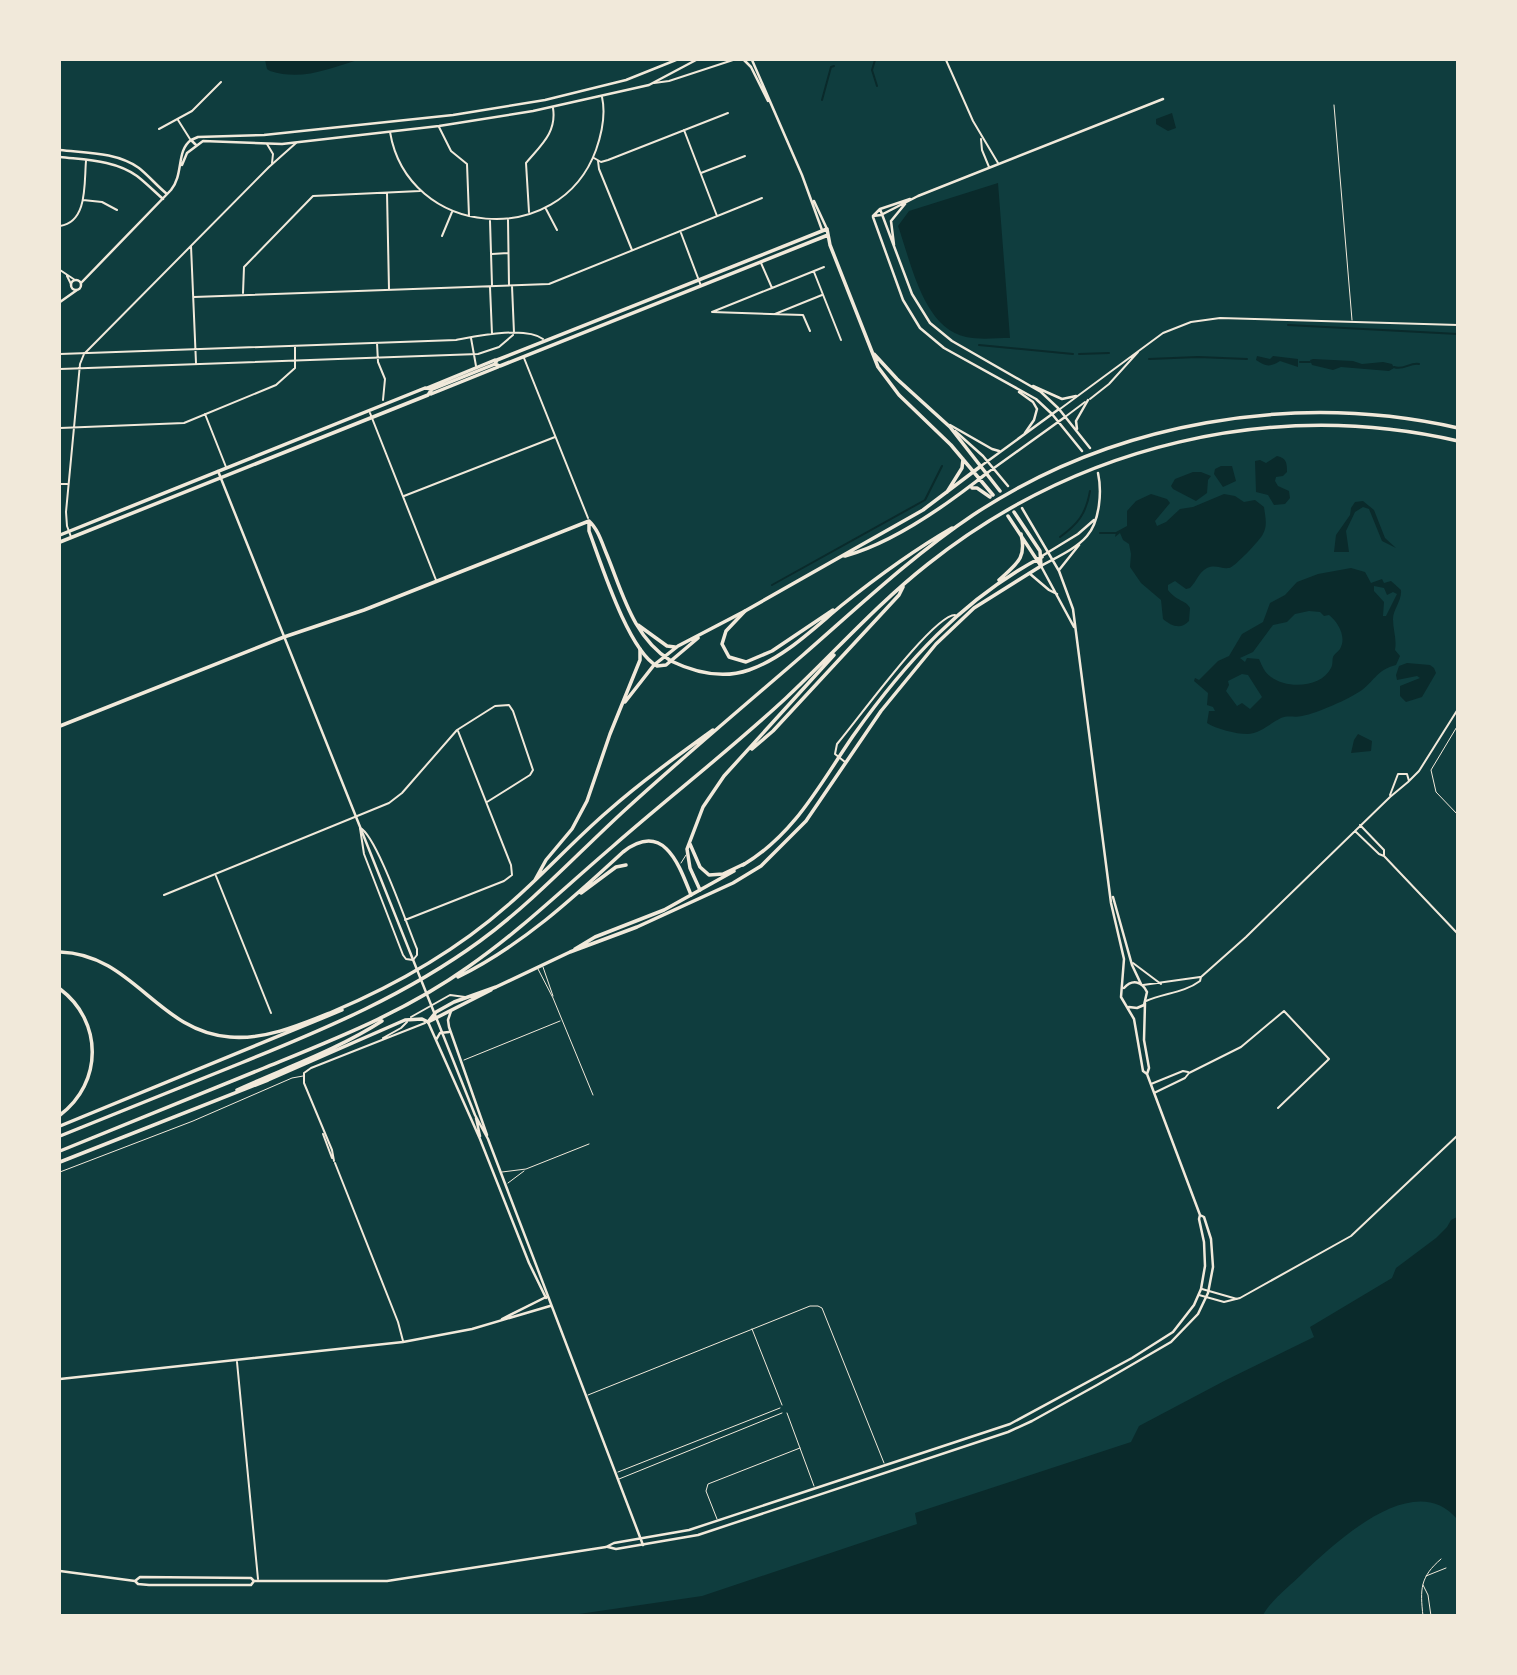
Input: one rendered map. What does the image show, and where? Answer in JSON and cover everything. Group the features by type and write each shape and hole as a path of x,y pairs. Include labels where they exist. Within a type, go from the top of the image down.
{"main road":[{"path":"60,542 372,418 428,395 544,340 824,229 878,367 893,388 981,478 992,496 976,488 966,490"},
{"path":"60,535 425,388 497,363 523,357 826,236"},
{"path":"873,352 897,379 950,427 1000,491"},
{"path":"428,395 433,389 477,370"},
{"path":"425,388 433,389"},
{"path":"654,665 669,663 711,674 750,670 776,656 921,546 1023,486 1078,460 1133,440 1204,423 1277,414 1343,413 1391,416 1458,428"},
{"path":"440,986 513,934 620,839 753,728 931,561 980,525 1029,496 1072,476 1138,452 1206,435 1275,426 1390,429 1458,441"},
{"path":"940,499 958,475 963,464 962,457"},
{"path":"619,712 654,665 678,646 701,636 842,557 940,499 981,466"},
{"path":"842,557 863,550 911,525 966,490 987,473"},
{"path":"1014,512 1042,557 1041,566"},
{"path":"1008,516 1041,566"},
{"path":"60,1136 350,1018 404,991 434,972 524,906 633,803 891,578 971,517"},
{"path":"60,726 589,521"},
{"path":"589,521 604,547 634,621 647,642 669,663"},
{"path":"589,521 589,531 628,628 640,649 654,665"},
{"path":"428,1022 595,937 657,913 767,850 791,827 889,691 956,616 1020,560 1024,548 1021,534"},
{"path":"990,588 1042,557"},
{"path":"570,952 598,944 747,876 778,851 806,821 886,703 936,644 974,608 1041,566"},
{"path":"748,751 756,748 773,731 899,595 904,584"},
{"path":"745,611 726,631 722,644 729,657 746,662 772,650 843,604"},
{"path":"634,621 667,646 678,646"},
{"path":"669,663 701,636"},
{"path":"703,897 690,868 687,853 696,821 710,794 846,640"},
{"path":"534,882 546,860 580,816 640,660 640,649"},
{"path":"60,1126 285,1035 366,998 436,958 486,923 534,882 618,802 734,715"},
{"path":"576,896 623,852 635,844 650,842 662,845 671,852 694,901"},
{"path":"690,844 700,867 709,874 720,875 744,864"},
{"path":"201,1107 368,1030 440,986 483,965 615,867 626,865"},
{"path":"595,937 598,944"},
{"path":"60,952 78,954 107,964 136,984 178,1020 201,1032 216,1035 241,1038 268,1034 366,998"},
{"path":"428,1022 440,1009 496,987"},
{"path":"60,989 84,1015 93,1049 87,1082 74,1103 60,1115"},
{"path":"60,1151 330,1042 396,1012"},
{"path":"60,1162 201,1107 409,1020 422,1019 428,1022"}],"street":[{"path":"182,164 182,153 189,141 200,136 264,135 489,109 558,97 626,80 676,60"},
{"path":"654,83 696,60"},
{"path":"65,297 71,285 89,273 163,199 178,179 187,153 205,141 267,144 439,126 553,107 666,82 733,60"},
{"path":"744,60 751,67 770,104"},
{"path":"752,60 824,229"},
{"path":"946,60 981,137 982,150 990,168"},
{"path":"626,80 629,90"},
{"path":"159,128 198,107 222,82"},
{"path":"390,131 399,161 421,191 452,211 490,220 508,219 545,208 572,187 593,158 602,131 602,96"},
{"path":"873,216 880,209 910,200 1163,99"},
{"path":"529,214 526,163 548,136 554,117 553,107"},
{"path":"489,109 491,118"},
{"path":"593,158 598,161 608,160 728,113"},
{"path":"178,120 189,141 188,149 194,149"},
{"path":"439,126 452,151 467,164 469,216"},
{"path":"337,128 338,137"},
{"path":"684,131 717,217"},
{"path":"981,137 990,146 998,164"},
{"path":"189,141 195,143 194,149"},
{"path":"71,537 65,518 80,368 85,353 270,166 300,141"},
{"path":"267,144 274,154 270,166"},
{"path":"60,150 123,160 139,168 167,194"},
{"path":"700,173 745,156"},
{"path":"60,157 126,169 163,199"},
{"path":"60,226 75,219 80,209 86,160"},
{"path":"598,161 632,251"},
{"path":"243,294 244,267 313,196 421,191"},
{"path":"387,192 389,290"},
{"path":"194,297 549,285 762,198"},
{"path":"82,200 102,202 117,210"},
{"path":"873,216 881,215 910,200"},
{"path":"895,248 891,221 910,200"},
{"path":"545,208 557,230"},
{"path":"880,209 912,294 930,323 953,341 1045,395 1090,448"},
{"path":"442,236 452,211"},
{"path":"873,216 903,300 920,328 944,348 1033,402 1037,409 1034,420 1020,438"},
{"path":"508,219 514,334"},
{"path":"490,220 492,334"},
{"path":"680,232 701,286"},
{"path":"191,245 196,364"},
{"path":"491,254 509,253"},
{"path":"761,262 772,288"},
{"path":"810,331 803,315 712,312 824,267"},
{"path":"60,270 78,281"},
{"path":"814,271 841,340"},
{"path":"66,275 71,285 77,289"},
{"path":"60,302 77,289 78,281"},
{"path":"774,314 823,294"},
{"path":"981,466 1170,329 1204,320 1458,326"},
{"path":"60,354 456,340 492,334 534,334 544,340"},
{"path":"60,369 472,355 499,347 514,334"},
{"path":"471,337 472,355 477,370"},
{"path":"377,343 378,358 385,379 383,400"},
{"path":"60,428 178,424 280,383 294,371 295,346"},
{"path":"987,473 1109,384 1141,348"},
{"path":"523,357 589,521"},
{"path":"1026,384 1062,399 1076,396"},
{"path":"1011,387 1036,399 1059,421 1082,451"},
{"path":"1078,432 1076,421 1088,400"},
{"path":"369,411 437,581"},
{"path":"205,414 227,468"},
{"path":"944,422 994,450 1001,450"},
{"path":"950,427 988,461 1008,486"},
{"path":"403,497 556,437"},
{"path":"218,471 475,1115 488,1139"},
{"path":"1059,571 1090,531 1101,494 1098,473"},
{"path":"60,484 68,484"},
{"path":"135,1581 140,1577 251,1578 256,1581 387,1581 606,1547 614,1543 688,1531 1014,1422 1165,1338 1186,1317 1200,1289 1205,1260 1200,1215 1147,1074 1143,1071 1135,1023 1129,1007 1122,999 1124,960 1111,903 1071,601 1059,571 1022,508"},
{"path":"1042,557 1094,520"},
{"path":"1074,627 1041,566 1083,540"},
{"path":"1029,573 1057,594"},
{"path":"847,762 835,754 837,744 928,634 948,616 956,616"},
{"path":"888,681 889,691"},
{"path":"164,895 384,806 398,796 457,730 495,706 509,705 533,769 530,775 487,802"},
{"path":"1129,1007 1139,1008 1162,994 1188,989 1200,981 1201,977 1246,937 1354,830 1419,771 1458,709"},
{"path":"405,920 512,875 511,865 457,730"},
{"path":"1390,797 1398,774 1406,774 1408,782"},
{"path":"1360,825 1384,850 1384,856"},
{"path":"360,828 366,830 372,842 418,951 416,957 411,960 404,956 389,920 364,854 360,828"},
{"path":"1354,830 1384,856 1458,934"},
{"path":"215,875 271,1013"},
{"path":"1111,894 1132,963 1147,992 1144,1040 1149,1068 1147,1074"},
{"path":"1132,963 1161,984"},
{"path":"1123,988 1131,983 1161,984 1201,977"},
{"path":"379,1040 401,1028 416,1012 452,994 469,996"},
{"path":"451,1011 448,1021 451,1032 488,1139 546,1297 643,1545"},
{"path":"1153,1093 1241,1046 1284,1011 1329,1059 1278,1108"},
{"path":"403,1342 398,1322 324,1142 303,1076 309,1069 428,1022 480,1139 531,1269 546,1297"},
{"path":"436,1040 440,1033 451,1032"},
{"path":"1150,1085 1183,1071 1189,1073"},
{"path":"475,1115 480,1139"},
{"path":"1198,1295 1224,1302 1237,1299 1349,1238 1458,1135"},
{"path":"606,1547 616,1549 689,1537 1021,1427 1074,1398 1176,1338 1194,1320 1209,1291 1213,1267 1208,1226 1200,1215"},
{"path":"515,1229 521,1227"},
{"path":"531,1269 536,1267"},
{"path":"1200,1289 1237,1299"},
{"path":"496,1322 546,1297"},
{"path":"60,1379 403,1342 461,1332 550,1307"},
{"path":"237,1360 256,1581"},
{"path":"1071,1391 1074,1398"},
{"path":"60,1571 163,1586 251,1585 256,1581"}],"lane":[{"path":"1334,105 1352,322"},
{"path":"1458,724 1431,770 1436,792 1458,815"},
{"path":"677,866 687,853"},
{"path":"540,966 553,998"},
{"path":"540,966 593,1095"},
{"path":"461,1062 562,1020"},
{"path":"60,1172 194,1121 292,1078 303,1076"},
{"path":"505,1186 526,1170 589,1144"},
{"path":"500,1172 526,1170"},
{"path":"585,1396 810,1306 818,1306 822,1308 887,1472"},
{"path":"752,1329 782,1405"},
{"path":"616,1473 780,1408"},
{"path":"619,1480 782,1413"},
{"path":"787,1413 817,1495"},
{"path":"720,1527 706,1492 708,1484 800,1448"},
{"path":"1423,1615 1422,1583 1428,1570 1441,1559"},
{"path":"1426,1576 1446,1568"},
{"path":"1422,1583 1429,1595 1431,1615"}],"water":[{"path":"265,60 358,60 315,73 293,75 270,71"},
{"path":"1172,113 1176,128 1168,131 1156,124 1156,119"},
{"path":"998,183 1010,338 966,337 951,331 929,307 914,275 898,226 909,211"},
{"path":"1257,356 1298,359 1298,367 1280,361 1265,365 1256,360"},
{"path":"1310,360 1362,364 1383,362 1392,364 1394,368 1389,371 1341,367 1333,370 1312,365"},
{"path":"1277,456 1285,460 1287,472 1276,477 1275,481 1278,486 1289,491 1290,498 1285,504 1274,505 1268,495 1256,492 1255,461 1266,463"},
{"path":"1232,466 1236,481 1223,487 1214,474 1215,469"},
{"path":"1193,472 1211,476 1207,493 1196,501 1171,486 1175,479"},
{"path":"1151,494 1167,499 1170,503 1155,521 1157,526 1166,522 1180,509 1193,507 1224,494 1235,496 1244,502 1255,500 1264,507 1265,531 1236,563 1229,568 1207,568 1190,588 1186,589 1175,581 1168,585 1171,594 1190,608 1189,621 1179,626 1163,619 1161,600 1141,583 1130,567 1129,544 1123,540 1120,533 1115,537 1116,532 1127,526 1127,511 1136,501"},
{"path":"1363,501 1374,510 1385,538 1396,548 1382,541 1369,509 1363,507 1355,512 1346,531 1349,552 1334,552 1336,535 1350,515 1351,508 1355,502"},
{"path":"1351,568 1365,572 1371,583 1382,579 1384,583 1391,581 1401,590 1393,619 1395,650 1400,656 1396,665 1385,669 1362,690 1342,701 1299,717 1281,718 1256,732 1232,732 1207,723 1209,711 1215,711 1207,705 1208,693 1194,681 1195,678 1199,680 1218,661 1229,656 1242,634 1263,622 1270,603 1285,595 1297,582 1318,574","holes":["1374,586 1384,588 1387,595 1393,592 1397,594 1386,616 1383,616 1384,602 1374,591","1309,611 1329,615 1342,635 1342,644 1334,656 1332,667 1320,680 1312,683 1294,685 1278,681 1267,673 1259,659 1247,658 1245,662 1240,658 1253,652 1273,625 1287,622 1295,614","1242,674 1248,675 1262,697 1250,709 1242,703 1237,706 1226,691 1228,681"]},
{"path":"1407,663 1430,665 1436,673 1422,697 1406,702 1400,696 1400,686 1420,678 1417,676 1397,680 1399,666"},
{"path":"1358,734 1372,741 1371,751 1351,753"},
{"path":"1457,1217 1457,1519 1439,1505 1419,1502 1398,1506 1376,1515 1335,1544 1276,1598 1263,1615 572,1615 702,1596 917,1524 915,1513 1131,1442 1139,1426 1314,1337 1310,1327 1392,1278 1396,1268 1436,1238 1451,1220"}],"waterway":[{"path":"875,60 872,70 877,86"},
{"path":"822,100 831,67 834,66"},
{"path":"1288,325 1458,334"},
{"path":"979,345 1073,354"},
{"path":"1079,354 1109,353"},
{"path":"1149,359 1247,359"},
{"path":"1300,362 1310,362"},
{"path":"1394,367 1419,364"},
{"path":"772,585 925,500 942,466"},
{"path":"1060,537 1080,518 1090,491"},
{"path":"1100,533 1116,533"}]}
